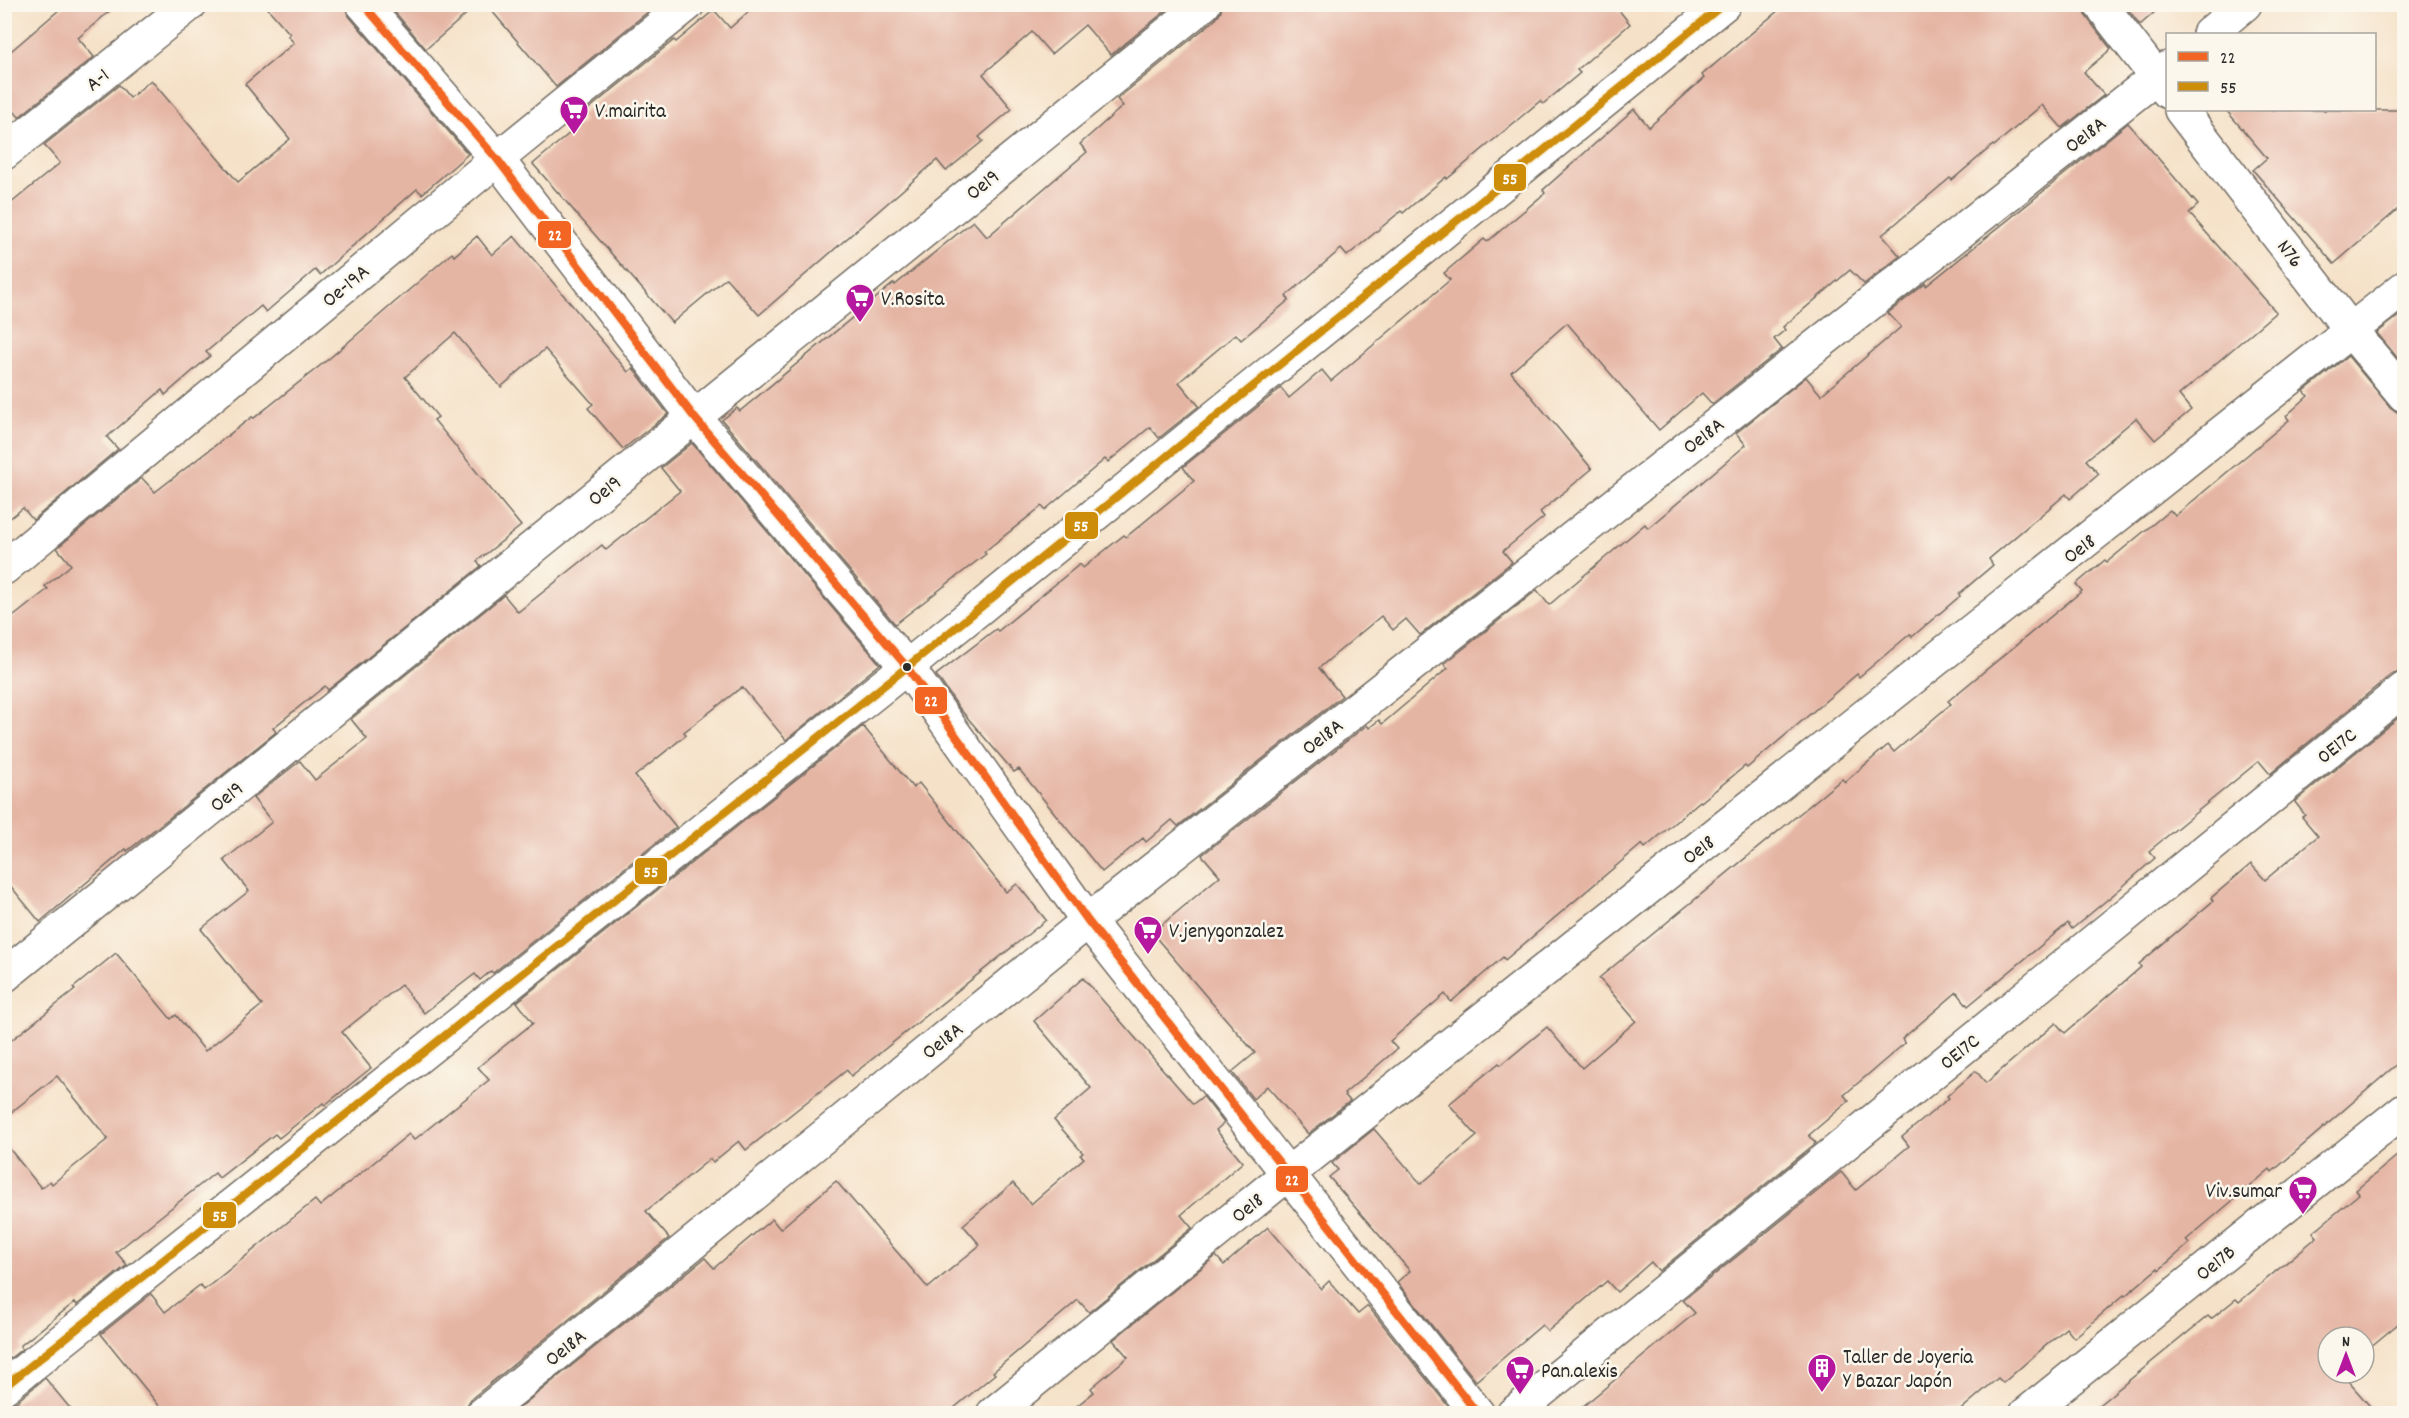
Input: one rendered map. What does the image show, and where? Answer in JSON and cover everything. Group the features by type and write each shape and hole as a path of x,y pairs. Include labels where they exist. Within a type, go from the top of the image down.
{"street":[{"name":"A-1","path":"4,153 190,4"},
{"path":"363,4 497,159 694,417 907,667 1088,921 1478,1413"},
{"name":"Oe-19A","path":"4,568 497,159 688,4"},
{"name":"Oe19","path":"4,976 1204,4"},
{"path":"4,1388 907,667 1724,4"},
{"path":"2100,4 2164,79"},
{"path":"2210,33 2245,4"},
{"name":"Oe18A","path":"483,1413 1088,921 2164,79"},
{"name":"N76","path":"2182,111 2352,332 2404,395"},
{"name":"Oe18","path":"993,1413 1288,1173 2352,332 2404,288"},
{"name":"0E17C","path":"1513,1413 2404,690"},
{"name":"Oe17B","path":"2026,1413 2404,1110"}],"building":[{"path":"66,4 118,4 78,38 94,57 19,117 4,100 4,57"},
{"path":"264,4 345,4 349,16 468,154 422,194 417,189 320,275 315,270 266,312 261,306 206,352 210,356 165,395 162,390 107,437 118,449 33,520 23,508 4,523 4,209 60,163 44,145 119,85 130,98 151,80 238,182 290,139 245,84 294,43 288,36 290,34"},
{"path":"388,4 478,4 426,49"},
{"path":"486,4 644,4 649,11 556,87"},
{"path":"757,4 1174,4 1111,55 1085,25 1051,54 1032,32 983,74 1012,109 979,137 983,141 946,171 937,160 759,315 726,278 672,323 533,164 584,121 580,116 714,10 730,28"},
{"path":"1222,4 1614,4 1630,24 1577,70 1580,73 1543,104 1540,101 1447,179 1446,177 1403,213 1401,211 1347,256 1341,249 1286,296 1289,300 1241,340 1236,334 1179,382 1199,406 1159,438 1150,427 1108,462 1105,459 1045,510 1042,506 984,552 986,554 895,624 722,420 737,408 740,411 894,283 895,285 973,221 987,237 1087,152 1080,144 1123,106 1117,99 1216,19"},
{"path":"1786,4 2082,4 2085,15 2111,49 2084,72 2104,95 2062,128 2042,105 1882,235 1900,256 1864,284 1850,270 1783,327 1785,330 1774,339 1782,349 1712,404 1702,393 1659,430 1567,323 1511,372 1592,469 1540,512 1544,517 1503,551 1512,562 1420,635 1406,619 1393,630 1381,616 1319,668 1342,696 1178,826 1172,820 1146,842 1143,838 1102,872 1019,769 1014,772 960,709 936,675 996,629 998,631 1080,564 1083,568 1124,535 1126,537 1194,481 1183,467 1281,388 1289,398 1322,370 1331,381 1450,280 1444,273 1484,239 1487,242 1545,193 1543,190 1634,109 1649,127 1704,78 1702,75"},
{"path":"2124,4 2164,4 2140,25"},
{"path":"2404,110 2404,204 2334,264 2253,170 2267,158 2227,111"},
{"path":"2128,123 2198,205 2189,213 2276,312 2179,395 2191,410 2155,440 2136,418 2086,460 2099,474 2070,499 2066,494 1989,559 1993,565 1959,594 1960,596 1912,637 1910,634 1859,677 1857,674 1747,768 1745,766 1700,801 1645,848 1642,844 1505,960 1503,957 1451,1002 1445,994 1390,1041 1397,1049 1344,1094 1350,1101 1308,1134 1267,1086 1253,1099 1232,1072 1255,1053 1152,933 1220,876 1202,855 1367,725 1369,728 1379,720 1382,724 1448,668 1444,664 1537,590 1549,605 1645,524 1648,528 1746,445 1736,433 1806,377 1821,395 1901,327 1888,313 1925,284 1926,286"},
{"path":"477,236 492,255 514,236 628,372 633,368 668,414 623,449 588,408 593,404 545,349 501,387 455,333 405,377 438,417 434,420 521,526 477,561 481,566 328,690 325,686 273,728 276,732 127,851 126,849 40,922 4,878 4,624 48,589 45,586 71,565 57,548 142,478 155,492 331,357 452,253 454,256"},
{"path":"2404,312 2404,366 2377,333"},
{"path":"2348,356 2390,407 2397,412 2404,413 2404,671 2392,674 2270,774 2259,761 2149,851 2155,858 2120,889 2072,929 2068,923 1968,1006 1957,992 1902,1039 1905,1043 1844,1095 1849,1101 1809,1135 1816,1143 1659,1271 1651,1262 1617,1292 1607,1281 1548,1331 1542,1325 1476,1381 1397,1282 1410,1271 1329,1177 1338,1170 1332,1163 1374,1129 1421,1184 1477,1136 1449,1104 1547,1027 1582,1068 1636,1021 1599,978 1842,779 1845,782 1888,745 1894,752 1951,704 1948,701 2082,591 2076,584 2105,560 2107,562 2170,510 2175,516 2289,420 2286,416 2308,396 2304,391"},
{"path":"692,443 880,664 786,740 742,687 684,732 686,735 635,776 676,827 493,973 491,971 480,980 475,974 424,1013 401,985 342,1032 371,1068 279,1138 275,1134 219,1178 215,1173 116,1252 127,1265 77,1305 75,1302 20,1346 22,1349 4,1363 4,1142 41,1188 50,1181 52,1184 108,1139 57,1076 4,1118 4,1046 75,990 73,988 116,953 171,1019 176,1015 205,1051 262,1005 201,929 249,891 224,860 272,822 253,798 300,761 315,780 367,739 351,719 504,595 518,612 602,545 606,550 680,491 661,468"},
{"path":"2404,713 2404,1058 2272,1172 2270,1169 2186,1240 2189,1244 2159,1270 2158,1268 2124,1295 2074,1338 2066,1328 2003,1383 1998,1378 1957,1413 1575,1413 1695,1313 1683,1300 1841,1172 1856,1190 1909,1146 1902,1137 1949,1098 1947,1096 1976,1071 1986,1083 2056,1023 2065,1033 2141,967 2139,964 2213,901 2211,898 2251,864 2265,880 2318,836 2302,817 2305,815 2295,802"},
{"path":"863,726 913,788 919,783 1006,892 1017,884 1046,920 851,1076 847,1070 746,1150 739,1141 713,1162 710,1159 646,1211 669,1238 471,1399 465,1413 165,1413 101,1334 151,1294 165,1312 200,1285 204,1290 315,1200 320,1206 409,1134 414,1140 489,1080 478,1067 533,1023 517,1002"},
{"path":"1083,978 1193,1104 1203,1096 1224,1123 1216,1130 1243,1162 1181,1215 1192,1228 1089,1312 1078,1300 948,1413 513,1413 705,1258 714,1268 772,1219 780,1229 836,1181 928,1288 980,1245 963,1225 1013,1183 1031,1204 1084,1158 1080,1155 1083,1153 1054,1120 1091,1088 1034,1021"},
{"path":"2404,1150 2404,1319 2376,1342 2376,1325 2316,1325 2316,1385 2352,1385 2376,1413 2089,1413 2208,1316 2211,1319 2236,1299 2239,1302 2317,1237 2313,1232 2359,1194 2356,1190"},
{"path":"1268,1227 1321,1289 1329,1281 1358,1314 1368,1306 1448,1406 1438,1413 1068,1413 1094,1392 1091,1388 1128,1357 1113,1340 1216,1256 1224,1265"},
{"path":"45,1378 74,1413 4,1413 4,1405 16,1402"}],"transit line":[{"name":"22","path":"363,4 497,159 694,417 907,667 1088,921 1478,1414"},
{"name":"55","path":"4,1387 907,667 1724,4"}],"place":[{"name":"V.mairita","path":"574,136"},
{"name":"V.Rosita","path":"860,324"},
{"name":"V.jenygonzalez","path":"1148,956"},
{"name":"Viv.sumar","path":"2303,1216"},
{"name":"Taller de Joyeria Y Bazar Japón","path":"1822,1394"},
{"name":"Pan.alexis","path":"1520,1396"}]}
